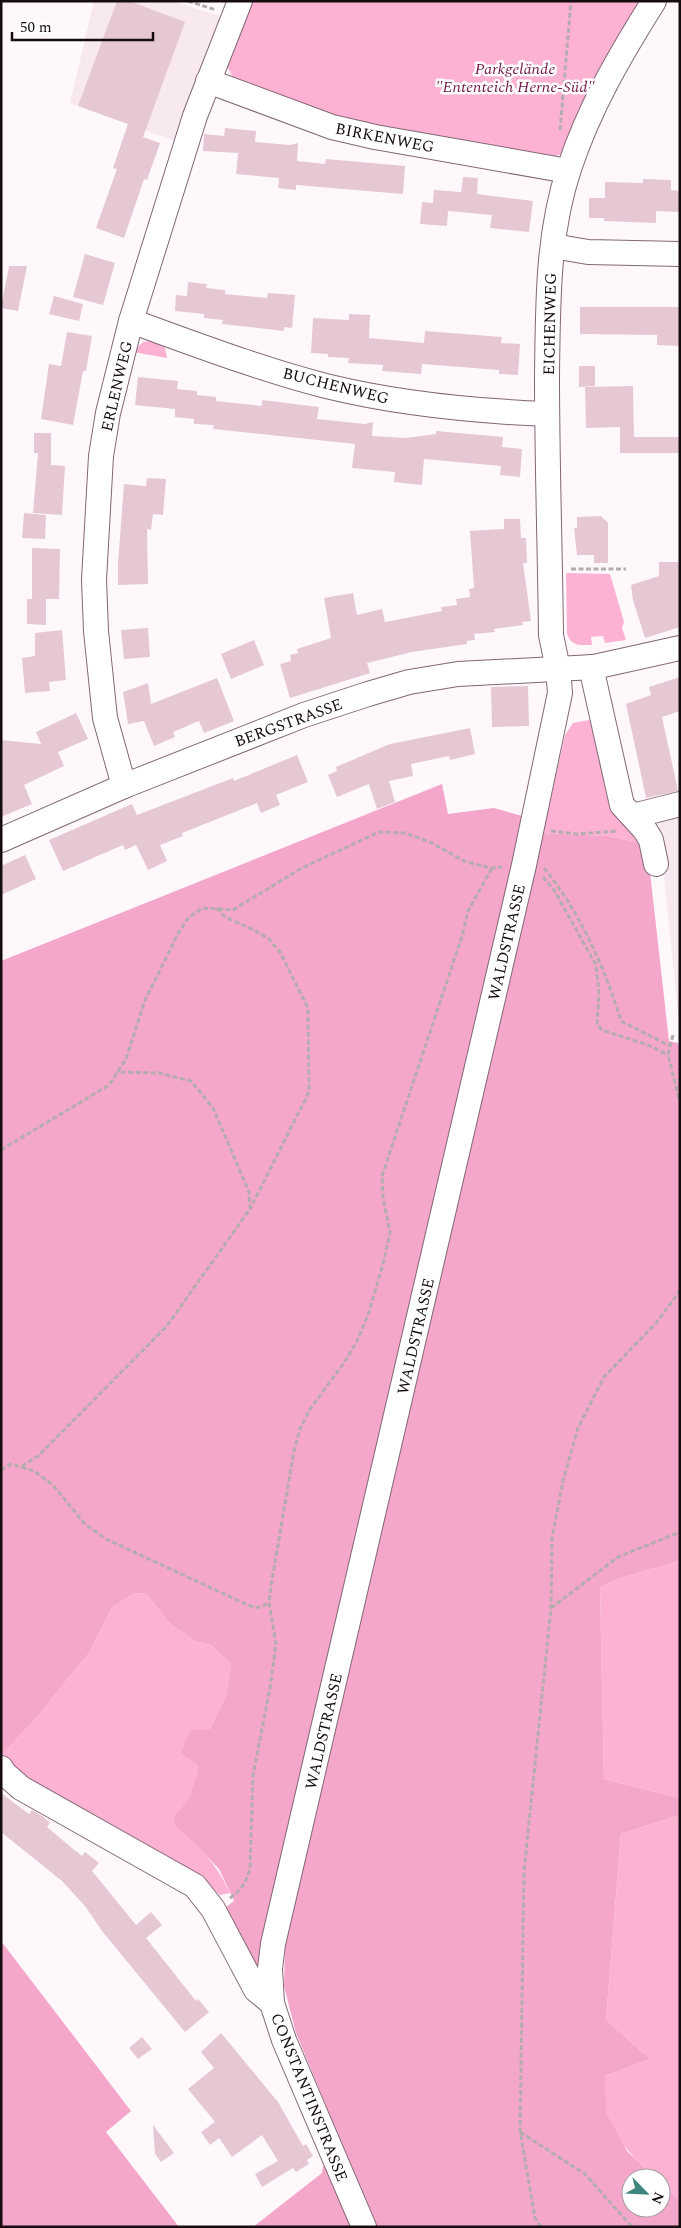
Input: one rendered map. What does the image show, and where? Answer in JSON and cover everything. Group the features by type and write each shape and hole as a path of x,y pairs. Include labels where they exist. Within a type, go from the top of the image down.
{"street":[{"name":"EICHENWEG","path":"558,670 551,635 547,414 548,300 553,246 568,170 588,119 609,75 654,1"},
{"name":"ERLENWEG","path":"124,786 105,718 97,641 94,580 101,456 108,413 131,321 196,116 236,8"},
{"name":"BIRKENWEG","path":"208,81 332,127 375,137 568,170"},
{"path":"553,246 588,252 680,254"},
{"name":"BUCHENWEG","path":"131,321 254,364 351,392 448,408 547,414"},
{"name":"BERGSTRASSE","path":"1,840 124,786 304,715 409,682 458,674 591,667 680,648"},
{"path":"591,667 622,805 625,810 634,816 650,840 656,864"},
{"name":"WALDSTRASSE","path":"272,2003 270,1969 273,1944 524,865 560,693 558,670"},
{"path":"634,816 680,804"},
{"name":"CONSTANTINSTRASSE","path":"1,1768 21,1788 195,1886 213,1909 256,1990 272,2003 284,2040 364,2227"}],"path":[{"path":"188,1 236,8"},
{"path":"559,133 572,1"},
{"path":"588,569 626,569"},
{"path":"532,828 577,834 606,833 623,830 634,816"},
{"path":"1,1150 109,1085 126,1059 145,1000 179,932 188,918 202,908 233,910 302,868 379,832 405,834 430,842 466,862 492,868 468,911 429,1037 390,1144 382,1176 383,1197 390,1234 368,1315 356,1343 344,1363 310,1409 300,1429 294,1451 269,1602 276,1644 253,1775 250,1868 246,1882 239,1892 213,1909"},
{"path":"524,865 543,866 558,885 582,923 608,978 621,1021 670,1046"},
{"path":"524,865 539,872 554,890 596,964 599,992 597,1024 602,1030 648,1045 668,1055"},
{"path":"22,1466 38,1456 166,1327 250,1209 309,1092 308,1008 280,952 269,939 225,917 217,908"},
{"path":"673,1035 668,1055 680,1103"},
{"path":"117,1072 159,1073 191,1081 213,1108 249,1192 250,1209"},
{"path":"540,2227 534,2218 520,2131 524,1870 551,1608 552,1538 563,1481 578,1428 604,1377 656,1323 680,1291"},
{"path":"1,1470 11,1464 34,1471 53,1485 84,1523 106,1539 250,1606 256,1608 263,1607 269,1602"},
{"path":"551,1608 618,1556 680,1532"},
{"path":"520,2131 585,2174 632,2227"}],"shaded area":[{"path":"94,1 172,1 221,16 175,141 70,103"},
{"path":"442,784 448,814 494,808 526,817 264,1966 258,1969 222,1910 234,1901 219,1869 174,1825 174,1816 184,1805 191,1793 198,1766 181,1753 190,1730 210,1729 226,1695 231,1664 211,1645 195,1641 168,1622 146,1593 132,1594 112,1608 89,1653 32,1723 1,1755 1,961"},
{"path":"680,812 680,1031 658,820"},
{"path":"543,833 608,836 643,844 650,872 669,1041 678,1043 680,1049 680,1561 620,1578 600,1587 604,1779 680,1798 680,1815 621,1834 606,2020 650,2059 605,2076 606,2113 627,2151 645,2168 621,2168 621,2218 671,2218 671,2192 680,2201 680,2227 376,2227 296,2033 284,1986 285,1946 536,856"},
{"path":"1,1941 131,2111 106,2132 179,2227 1,2227"},
{"path":"323,2166 332,2172 355,2227 253,2227 322,2173"}],"green space":[{"name":"Parkgelände \"Ententeich Herne-Süd\"","path":"249,1 645,1 563,153 554,157 362,126 235,82 228,68 227,60"},
{"path":"163,339 167,358 133,352 143,342"},
{"path":"566,573 610,574 624,622 622,628 626,640 605,643 603,636 591,637 592,645 577,644 571,641 567,634"},
{"path":"594,719 643,844 608,836 543,833 565,735 573,723"},
{"path":"680,1561 680,1798 604,1779 600,1587 620,1578"},
{"path":"146,1593 168,1622 195,1641 211,1645 231,1664 226,1695 210,1729 190,1731 182,1753 198,1766 194,1788 174,1825 213,1863 230,1893 220,1895 210,1886 25,1785 1,1759 1,1755 32,1723 89,1653 112,1608 132,1594"},
{"path":"680,1815 680,2201 671,2192 671,2168 645,2168 620,2141 610,2124 605,2110 605,2076 650,2059 606,2020 621,1834"}],"building":[{"path":"117,1 129,1 185,22 143,137 160,143 147,180 144,179 124,238 96,228 117,169 113,168 128,124 78,106"},
{"path":"225,128 256,131 255,142 290,145 298,143 297,161 325,164 326,159 405,166 403,194 296,185 296,190 278,188 279,178 236,174 238,153 203,151 204,134 224,136"},
{"path":"463,177 478,178 477,194 533,201 529,232 490,228 492,215 448,211 447,226 420,224 422,202 433,203 434,190 461,192"},
{"path":"643,179 671,180 671,190 680,191 680,212 656,211 656,223 604,221 604,218 589,218 589,198 605,198 605,182 643,183"},
{"path":"85,254 115,263 103,305 73,297"},
{"path":"9,266 27,266 18,311 1,308"},
{"path":"188,282 207,284 206,288 225,290 225,294 267,298 268,293 295,295 292,328 284,327 284,331 222,324 223,320 204,318 204,314 175,311 176,295 187,296"},
{"path":"54,296 83,304 79,321 49,314"},
{"path":"580,307 680,307 680,346 657,345 657,335 580,334"},
{"path":"349,314 370,315 369,338 424,343 425,331 502,337 501,343 520,344 518,375 499,374 499,370 422,364 421,374 382,371 383,365 348,363 349,358 328,357 328,354 311,353 313,318 349,320"},
{"path":"67,332 92,336 73,425 41,419 49,364 61,366"},
{"path":"579,366 595,366 595,386 579,387"},
{"path":"138,377 178,381 177,389 197,391 197,395 216,397 216,401 262,406 262,400 319,407 317,419 365,424 373,422 372,436 406,438 436,434 436,431 503,437 502,447 522,449 520,477 500,475 501,466 424,459 422,485 394,482 395,472 352,468 355,444 213,429 214,425 194,424 194,419 175,417 175,409 135,405"},
{"path":"633,386 634,437 680,437 680,453 620,453 620,427 586,428 585,387"},
{"path":"34,433 51,433 51,465 65,466 62,515 33,513 38,453 34,453"},
{"path":"147,478 166,479 163,515 153,514 151,530 147,529 148,584 118,585 124,484 146,486"},
{"path":"24,513 46,515 45,539 22,538"},
{"path":"601,516 608,523 608,563 594,563 594,555 577,555 574,528 577,528 577,517"},
{"path":"504,519 520,519 521,538 526,538 527,563 523,563 531,621 522,622 523,625 494,629 495,632 474,634 475,640 467,641 467,644 412,652 367,663 370,673 290,698 280,664 291,661 290,655 298,653 297,649 331,638 324,598 353,593 357,615 382,609 385,622 442,611 441,607 457,605 456,599 470,597 469,589 474,588 470,531 504,529"},
{"path":"32,548 60,549 59,599 46,599 46,625 27,624 27,599 32,599"},
{"path":"659,562 680,562 680,627 645,638 633,600 631,585 659,576"},
{"path":"148,628 150,657 124,659 121,630"},
{"path":"62,630 66,680 49,682 50,691 25,693 22,658 35,656 35,633"},
{"path":"254,640 264,665 231,679 221,654"},
{"path":"680,677 680,711 662,717 678,791 646,798 626,704 651,695 649,687"},
{"path":"217,678 234,721 204,733 199,721 173,732 175,737 154,746 144,721 128,724 123,692 148,683 151,704"},
{"path":"528,686 529,726 492,727 491,687"},
{"path":"76,713 88,739 58,752 64,766 24,785 32,804 1,817 1,740 41,744 36,732"},
{"path":"470,728 475,754 450,760 449,756 411,764 413,776 389,781 395,802 377,809 369,784 337,797 328,775 337,771 336,767 390,744"},
{"path":"297,755 308,782 276,795 280,805 261,813 257,803 182,833 183,836 160,845 167,861 148,870 136,845 125,850 123,845 63,871 49,840 132,804 137,815 233,778 234,781"},
{"path":"25,855 36,879 1,895 1,866"},
{"path":"1,1793 29,1814 32,1810 42,1816 50,1823 47,1827 72,1848 82,1856 85,1852 99,1863 92,1871 136,1925 151,1912 162,1925 146,1938 196,2001 198,1999 209,2012 185,2032 102,1931 85,1906 62,1881 1,1832"},
{"path":"221,2033 278,2102 303,2146 306,2144 313,2156 307,2160 309,2164 296,2172 293,2168 262,2187 255,2174 278,2161 262,2135 232,2157 219,2138 210,2145 201,2132 215,2122 188,2089 214,2068 201,2052"},
{"path":"142,2037 152,2049 138,2059 129,2048"},
{"path":"153,2125 174,2153 161,2162 155,2154"}]}
